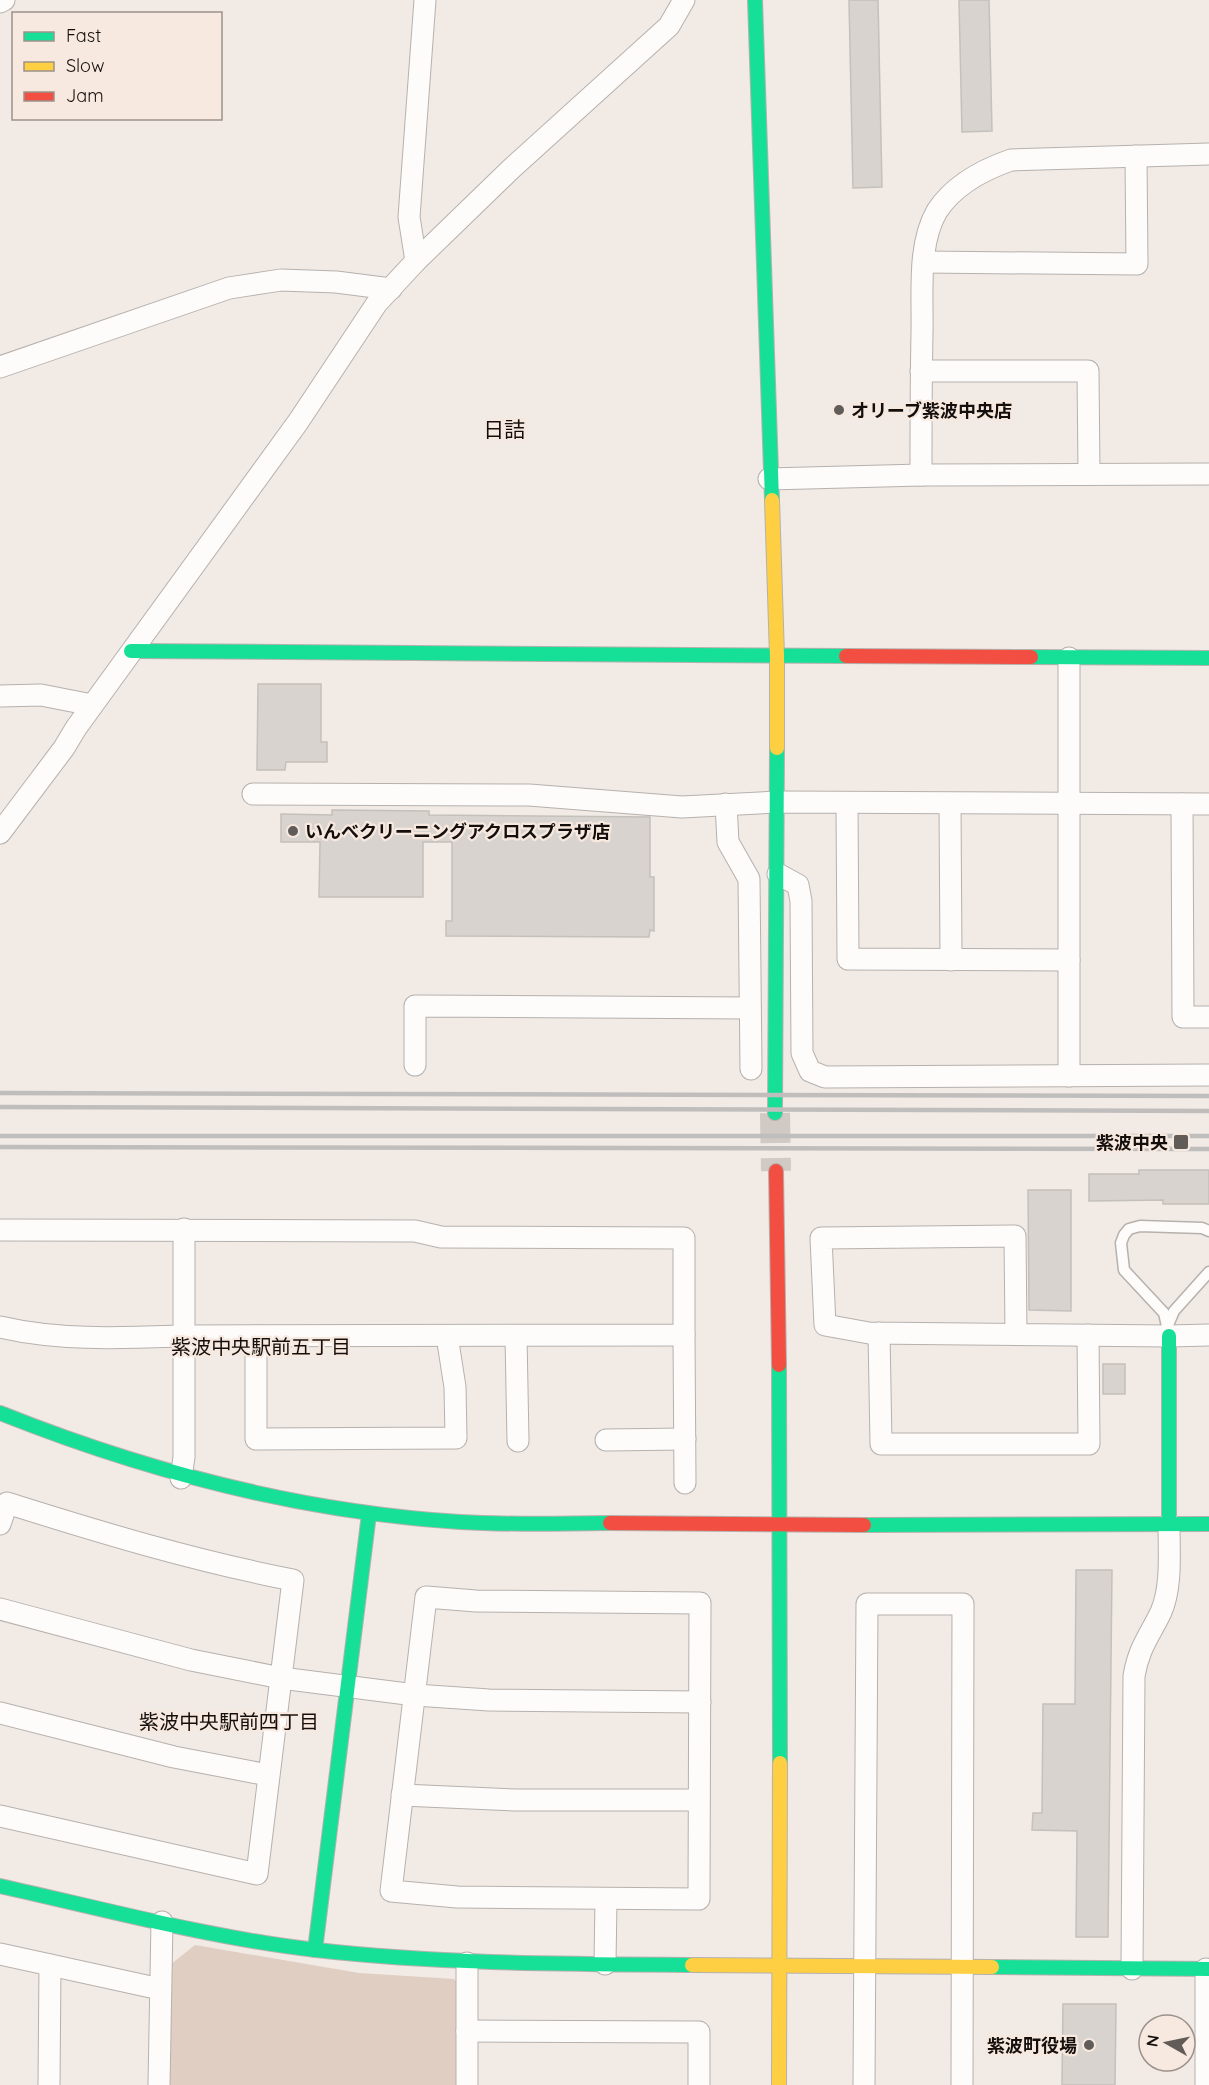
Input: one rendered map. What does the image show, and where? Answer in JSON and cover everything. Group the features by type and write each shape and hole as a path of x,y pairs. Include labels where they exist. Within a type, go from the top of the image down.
{"street":[{"path":"416,261 409,217 425,0"},
{"path":"0,833 64,748 92,705 298,422 377,303 416,261 511,169 669,26 684,0"},
{"path":"755,0 769,479 777,656 776,1113"},
{"path":"921,475 924,262 927,233 936,213 947,198 965,182 990,167 1011,160 1209,154"},
{"path":"924,262 1137,264 1136,156"},
{"path":"0,367 229,288 281,280 336,282 391,289"},
{"path":"921,371 1088,371 1089,474"},
{"path":"769,479 921,475 1209,474"},
{"path":"131,651 1209,658"},
{"path":"1069,658 1069,1076"},
{"path":"0,696 41,695 92,705"},
{"path":"253,794 529,795 682,807 777,802 1209,804"},
{"path":"847,803 848,959 1069,960"},
{"path":"726,804 728,842 749,879 751,1069"},
{"path":"950,804 951,960"},
{"path":"1182,804 1183,1017 1209,1017"},
{"path":"778,874 798,885 801,901 802,1053 810,1071 825,1077 1209,1076"},
{"path":"415,1065 415,1006 750,1008"},
{"path":"776,1171 781,1525 779,2085"},
{"path":"181,1478 184,1457 184,1229"},
{"path":"0,1230 415,1231 441,1237 684,1238 685,1483"},
{"path":"1016,1334 1015,1236 821,1238 825,1324 879,1333 1088,1335 1168,1331 1209,1335"},
{"path":"0,1327 54,1337 107,1339 184,1336 684,1335"},
{"path":"1132,1969 1134,1676 1143,1642 1161,1612 1165,1595 1169,1524 1168,1331"},
{"path":"879,1333 881,1444 1089,1444 1088,1335"},
{"path":"256,1336 256,1439 456,1438 455,1387 447,1336"},
{"path":"516,1336 518,1441"},
{"path":"0,1413 99,1451 181,1478 276,1499 369,1514 461,1522 781,1525 1209,1524"},
{"path":"606,1440 685,1439"},
{"path":"0,1524 7,1503 143,1546 222,1566 293,1580 257,1874 0,1816"},
{"path":"315,1950 369,1514"},
{"path":"426,1597 476,1601 700,1603 699,1899 457,1897 391,1891 414,1695 426,1597"},
{"path":"864,2085 867,1604 963,1604 962,2085"},
{"path":"0,1609 191,1660 281,1678 348,1687 414,1695 489,1700 700,1702"},
{"path":"0,1713 174,1757 268,1775"},
{"path":"402,1795 516,1800 699,1800"},
{"path":"0,1886 249,1940 315,1950 467,1963 1208,1969 1206,2085"},
{"path":"605,1964 606,1899"},
{"path":"159,2085 162,1922"},
{"path":"0,1954 160,1989"},
{"path":"467,1963 467,2085"},
{"path":"49,2085 51,1965"},
{"path":"467,2031 699,2032 699,2085"}],"lane":[{"path":"1168,1331 1164,1313 1124,1270 1121,1244 1124,1234 1129,1229 1140,1226 1202,1228 1209,1231"},
{"path":"1168,1331 1174,1311 1209,1272"}],"shaded area":[{"path":"195,1945 359,1973 454,1979 460,1986 459,2085 168,2085 170,1965"}],"building":[{"path":"849,0 878,0 882,187 853,188"},
{"path":"959,0 989,0 992,131 962,132"},
{"path":"258,684 321,684 321,742 327,742 327,762 286,762 285,770 257,770"},
{"path":"332,810 429,811 429,815 650,817 650,877 654,877 654,931 650,930 649,937 446,936 446,921 452,921 452,842 423,842 423,897 319,897 320,842 281,842 281,814 332,815"},
{"path":"1139,1170 1209,1170 1209,1204 1163,1204 1163,1200 1089,1201 1089,1174 1139,1174"},
{"path":"1028,1190 1071,1190 1071,1311 1029,1310"},
{"path":"1103,1364 1125,1364 1125,1394 1103,1394"},
{"path":"1076,1570 1112,1570 1108,1937 1076,1937 1077,1831 1032,1830 1033,1813 1042,1813 1043,1704 1075,1704"},
{"name":"紫波町役場","path":"1063,2004 1116,2004 1115,2085 1062,2085"}],"tunnel":[{"path":"775,1113 776,1171"}],"railway":[{"path":"0,1093 1209,1096"},
{"path":"0,1107 1209,1111"},
{"path":"0,1136 1209,1136"},
{"path":"0,1147 1209,1149"}],"traffic: fast":[{"path":"755,0 772,500"},
{"path":"131,651 846,656"},
{"path":"1031,657 1209,658"},
{"path":"775,1113 777,748"},
{"path":"1169,1336 1169,1524"},
{"path":"779,1365 780,1763"},
{"path":"0,1413 112,1454 168,1471 283,1499 400,1517 460,1522 610,1523"},
{"path":"315,1950 369,1514"},
{"path":"864,1525 1209,1524"},
{"path":"0,1886 197,1931 316,1950 457,1961 692,1965"},
{"path":"992,1967 1209,1969"}],"traffic: slow":[{"path":"772,500 777,656 777,748"},
{"path":"779,2085 780,1763"},
{"path":"692,1965 992,1967"}],"traffic: jam":[{"path":"846,656 1031,657"},
{"path":"776,1171 779,1365"},
{"path":"610,1523 864,1525"}],"place":[{"name":"オリーブ紫波中央店","path":"839,410"},
{"name":"いんべクリーニングアクロスプラザ店","path":"293,831"},
{"name":"紫波中央","path":"1181,1142"},
{"name":"紫波町役場","path":"1089,2045"}],"district":[{"name":"日詰","path":"504,429"},
{"name":"紫波中央駅前五丁目","path":"261,1346"},
{"name":"紫波中央駅前四丁目","path":"229,1721"}]}
